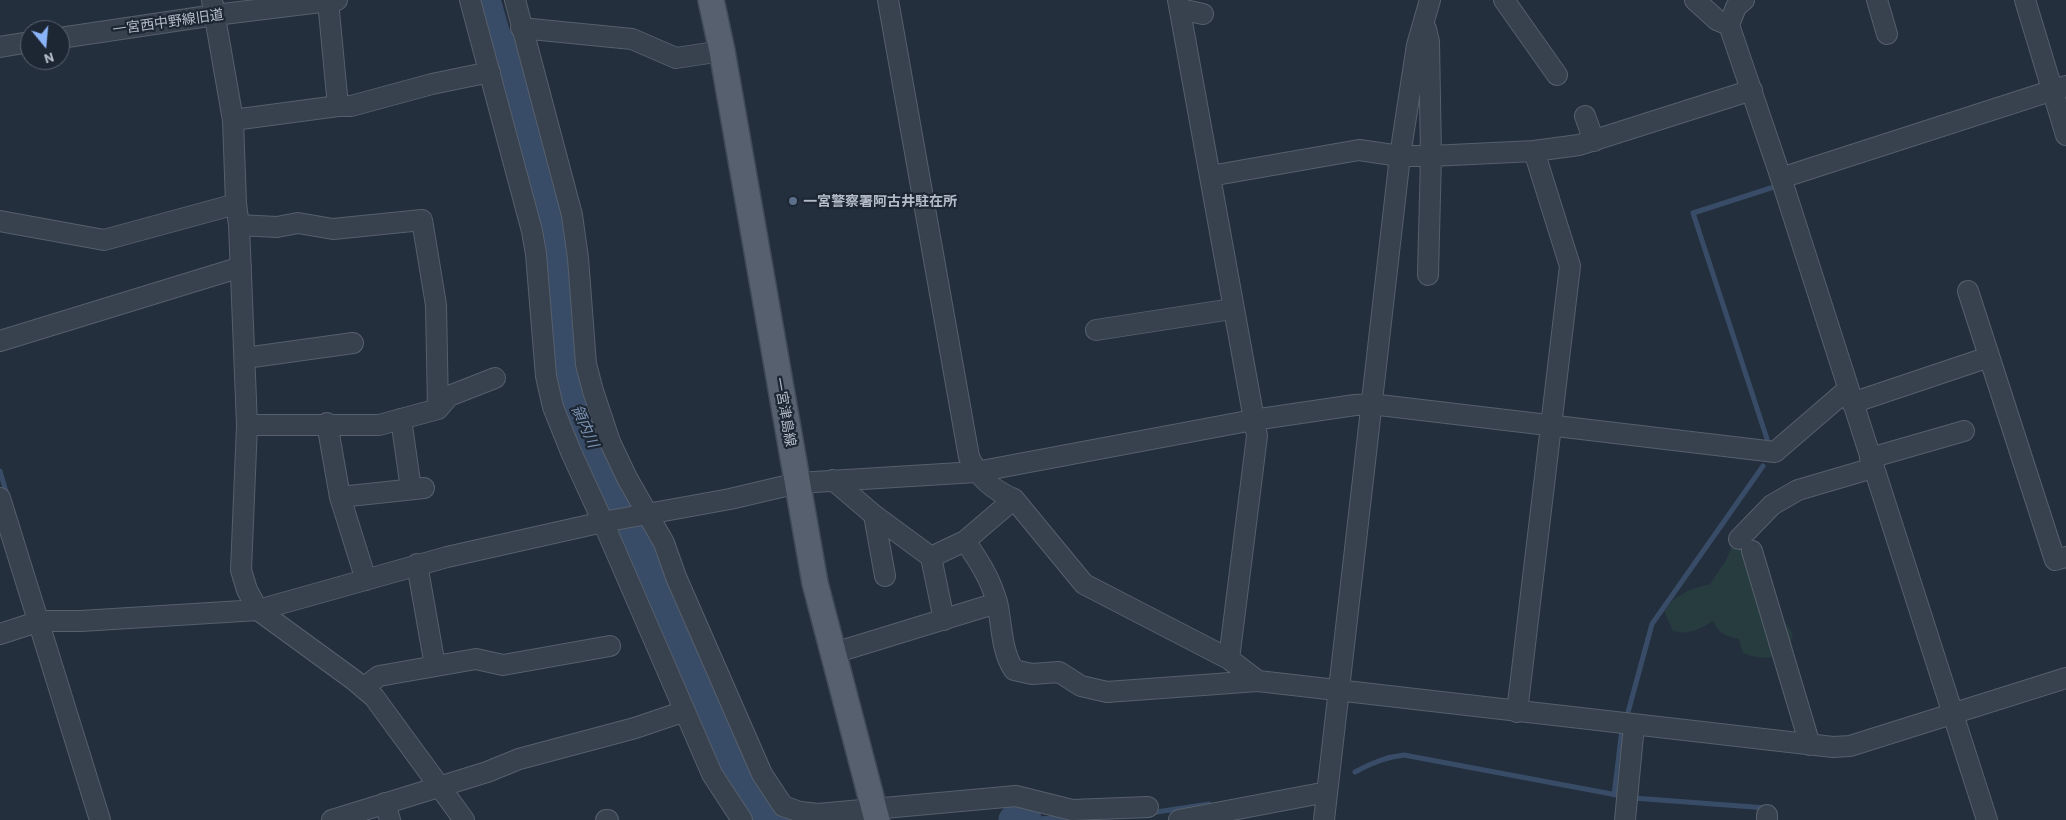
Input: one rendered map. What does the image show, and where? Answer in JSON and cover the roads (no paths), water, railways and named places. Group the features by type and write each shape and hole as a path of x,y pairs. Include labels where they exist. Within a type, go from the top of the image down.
{"main road":[{"name":"一宮津島線","path":"711,0 722,51 815,583 875,815"}],"street":[{"path":"470,0 532,231 536,254 546,376 553,408 712,774 742,820"},
{"path":"514,0 572,215 578,258 586,364 610,442 664,543 676,577 762,774 783,806 800,812 818,814 875,815 1016,796 1072,810 1148,807"},
{"path":"888,0 969,457 976,472 998,492 1014,499 1084,584 1228,659 1258,681"},
{"path":"1504,0 1557,75"},
{"path":"1695,0 1718,20 1729,24"},
{"path":"1744,0 1736,7 1729,24 1781,178 1987,820"},
{"path":"1878,0 1887,34"},
{"path":"2025,0 2059,88 2066,135"},
{"path":"332,1 338,106"},
{"name":"一宮西中野線旧道","path":"70,36 213,7 332,1"},
{"path":"1179,4 1203,14"},
{"path":"1179,4 1232,309 1257,436 1228,659"},
{"path":"213,7 233,120 247,425 241,570 247,590 258,610 374,697 464,820"},
{"path":"1324,820 1400,156 1417,45 1427,9"},
{"path":"1427,9 1431,156 1428,275"},
{"path":"521,28 632,39 676,58 722,51"},
{"path":"0,47 20,44"},
{"path":"233,120 338,106 351,106 432,84 490,72"},
{"path":"1781,178 2059,88"},
{"path":"1210,176 1358,150 1400,156 1534,151 1594,141 1752,90"},
{"path":"1586,116 1594,141"},
{"path":"1517,712 1570,266 1534,151"},
{"path":"0,221 104,240 236,204"},
{"path":"239,225 277,227 298,223 333,229 422,220 436,305 438,409"},
{"path":"0,341 241,267"},
{"path":"1968,291 2055,560 2066,557"},
{"path":"1096,330 1232,309"},
{"path":"245,358 353,343"},
{"path":"0,634 40,621 81,621 258,610 417,564 603,522 730,499 798,483 976,472 1253,420 1371,404 1775,452 1850,397 1989,357"},
{"path":"247,425 326,423 379,425 438,409 449,396 495,378"},
{"path":"340,497 418,488 401,419"},
{"path":"326,423 340,497 366,580"},
{"path":"1810,745 1745,545 1772,504 1798,490 1964,431"},
{"path":"833,480 874,515 931,557 944,620"},
{"path":"0,498 40,621 100,820"},
{"path":"931,557 965,541 1014,499"},
{"path":"874,515 886,576"},
{"path":"965,541 988,575 997,603 1008,661 1014,670 1032,674 1059,672 1081,686 1107,692 1258,681 1833,747 1850,746 2066,678"},
{"path":"417,564 435,666"},
{"path":"834,653 997,603"},
{"path":"363,688 379,676 476,659 503,665 610,646"},
{"path":"335,819 387,811 438,785 487,772 519,760 635,728 685,711"},
{"path":"1625,820 1634,725"},
{"path":"1179,820 1327,792"}],"waterway":[{"name":"領内川","path":"485,0 495,35 510,59 558,238 564,326 573,399 739,779 755,803 776,820"},
{"path":"1767,439 1693,213 1777,186"},
{"path":"1627,716 1652,624 1763,466"},
{"path":"0,471 7,495"},
{"path":"1614,795 1622,729"},
{"path":"1355,772 1378,761 1404,755 1617,795"},
{"path":"1633,798 1767,808"},
{"path":"1150,813 1209,804"},
{"path":"1026,820 1067,817"},
{"name":"領内川","path":"1014,820 1026,819"}],"place":[{"name":"一宮警察署阿古井駐在所","path":"793,201"}]}
